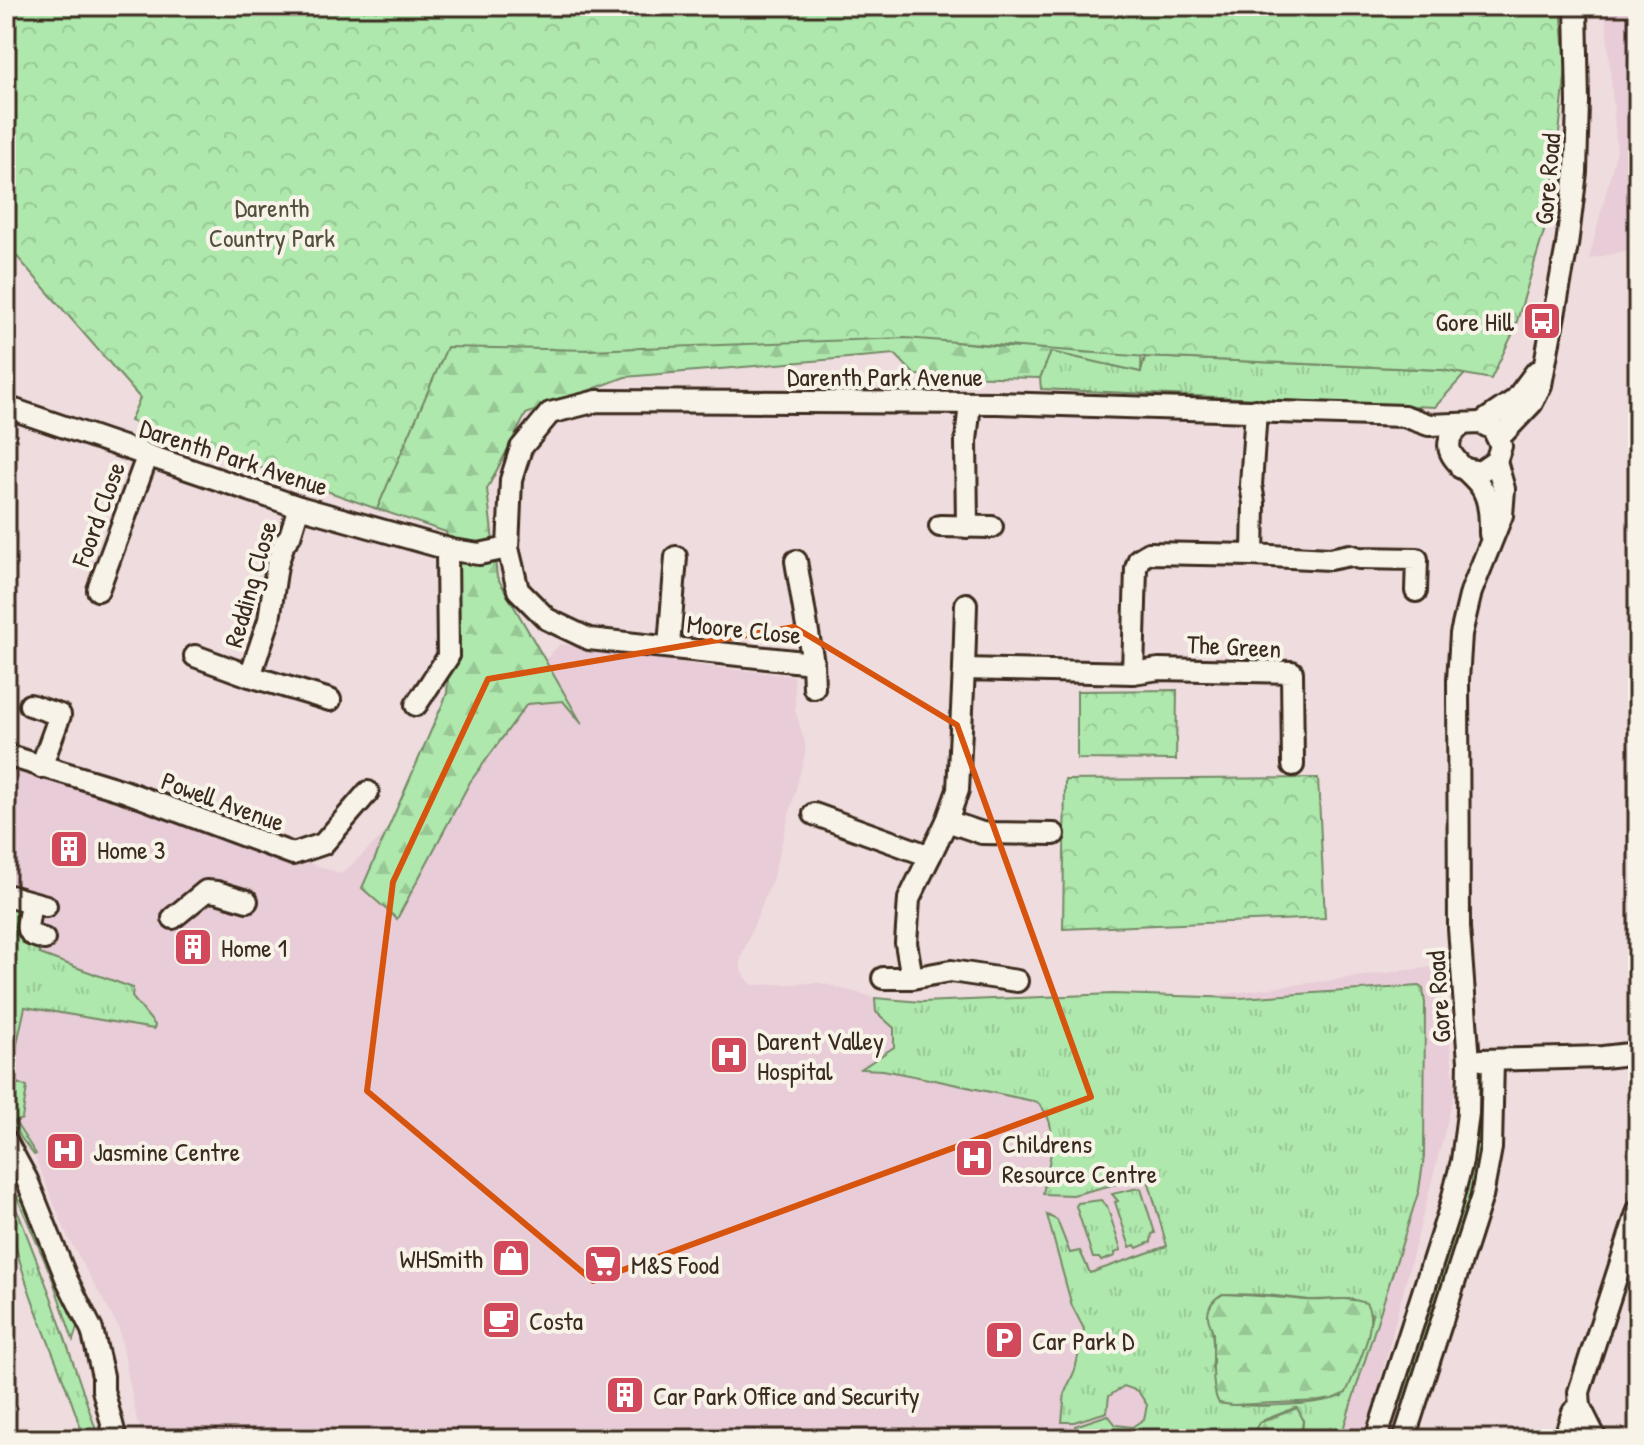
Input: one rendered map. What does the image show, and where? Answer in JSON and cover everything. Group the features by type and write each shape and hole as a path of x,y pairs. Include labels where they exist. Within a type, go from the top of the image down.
{"street":[{"name":"Gore Road","path":"1499,438 1532,403 1541,385 1567,245 1576,172 1576,6"},
{"name":"Gore Road","path":"1472,424 1503,410 1519,396 1545,355"},
{"name":"Darenth Park Avenue","path":"6,407 299,507 447,549 479,554 508,548 511,480 521,448 550,413 597,401 970,403 1256,410 1404,416 1429,425 1472,424"},
{"path":"967,527 966,453 970,403"},
{"path":"1253,555 1254,503 1251,485 1256,410"},
{"path":"1429,425 1450,447 1454,461 1461,468 1480,472 1496,461 1501,446 1493,429 1472,424 1456,430 1450,447"},
{"name":"Foord Close","path":"98,590 147,457"},
{"name":"Gore Road","path":"1376,1439 1462,1161 1468,1113 1469,1061 1459,928 1458,680 1466,610 1502,515 1502,479 1496,461"},
{"name":"Gore Road","path":"1461,468 1478,481 1485,493 1490,515 1490,542"},
{"name":"Redding Close","path":"250,676 269,620 277,565 299,507"},
{"path":"940,526 992,527"},
{"name":"Moore Close","path":"508,548 518,590 547,619 589,639 813,663"},
{"path":"416,705 448,657 447,549"},
{"path":"1133,673 1136,568 1140,558 1149,553 1330,559 1350,555 1359,558 1417,559 1416,591"},
{"name":"Moore Close","path":"669,646 676,557"},
{"name":"Moore Close","path":"796,561 813,663 814,688"},
{"path":"912,978 906,943 909,899 947,821 960,773 966,604"},
{"name":"Redding Close","path":"195,656 330,700"},
{"name":"The Green","path":"964,669 1133,673 1159,669 1292,672 1293,765"},
{"path":"30,705 60,715 41,767"},
{"name":"Powell Avenue","path":"6,755 124,791 133,797 293,854 323,844 368,792"},
{"path":"814,814 930,856"},
{"path":"947,821 982,833 1054,834"},
{"path":"173,918 206,891 247,901"},
{"path":"34,900 26,921 27,928 33,936 44,939"},
{"path":"883,978 912,978 951,971 1017,981"},
{"path":"1469,1061 1638,1053"},
{"path":"1404,1439 1482,1196 1491,1148 1493,1060"},
{"path":"6,1141 27,1180 67,1280 93,1333 116,1439"},
{"path":"1596,1439 1580,1407 1579,1392 1638,1210"},
{"path":"1387,1402 1412,1411"},
{"path":"1564,1439 1573,1412 1580,1407"}],"highlighted area":[{"path":"794,627 957,725 1091,1097 593,1281 367,1091 393,882 488,679"}],"shaded area":[{"path":"1605,6 1638,6 1638,248 1589,259 1617,150"},
{"name":"Darent Valley Hospital","path":"560,644 703,666 794,676 795,710 805,743 805,754 772,880 741,957 741,971 752,985 820,983 884,1000 922,1002 1031,1019 1441,966 1455,1091 1365,1439 145,1439 137,1420 119,1328 68,1237 34,1155 6,1116 6,764 342,874 416,804"}],"green space":[{"name":"Darenth Country Park","path":"6,6 1561,6 1566,68 1551,208 1514,331 1491,379 1442,370 1147,357 905,338 589,350 447,347 377,509 130,421 140,398 6,244"},
{"path":"943,250 956,342 1017,348 1006,263 1142,343 1141,372 1051,352 1040,378 915,375 895,354 625,377 526,414 487,489 497,577 582,724 563,701 527,704 470,782 397,919 362,888 447,694 454,573 446,532 377,509 442,341"},
{"path":"1050,351 1141,372 1145,357 1442,370 1465,374 1435,407 1041,389 1040,378"},
{"path":"1177,690 1176,760 1077,759 1077,691"},
{"path":"1318,778 1325,918 1063,929 1065,780"},
{"path":"6,906 20,910 41,946 40,954 133,988 132,997 155,1025 154,1029 25,1007 9,1080 27,1087 22,1119 15,1122 34,1155 6,1118"},
{"path":"1419,986 1423,989 1424,1157 1419,1190 1340,1439 1302,1438 1303,1421 1295,1408 1264,1420 1256,1433 1257,1439 1079,1439 1075,1426 1108,1415 1116,1425 1132,1427 1144,1419 1147,1405 1138,1391 1124,1386 1109,1396 1107,1412 1074,1422 1062,1422 1065,1392 1075,1370 1084,1329 1072,1306 1047,1215 1057,1220 1070,1253 1080,1251 1090,1273 1167,1246 1147,1176 1073,1195 1043,1194 1052,1134 1050,1122 1037,1102 883,1070 861,1069 894,1047 894,1028 876,1012 875,998 922,1002 1113,994 1240,998","holes":["1223,1294 1310,1300 1353,1299 1372,1314 1365,1344 1342,1396 1281,1405 1219,1403 1212,1367 1212,1330"]},
{"path":"1485,1075 1484,1162 1407,1401 1399,1398 1478,1078"},
{"path":"1141,1189 1155,1233 1151,1242 1137,1248 1135,1245 1130,1247 1115,1202 1118,1201 1112,1194"},
{"path":"6,1191 19,1215 51,1297 99,1439 84,1439 21,1265 8,1215"},
{"path":"26,1192 80,1318 73,1340 51,1275 17,1197"},
{"path":"1101,1200 1107,1206 1121,1250 1101,1261 1093,1258 1076,1206 1078,1203"},
{"path":"1223,1294 1312,1300 1351,1299 1366,1303 1370,1312 1368,1335 1346,1393 1319,1401 1219,1403 1213,1379 1213,1333 1208,1317 1211,1304"},
{"path":"1297,1408 1303,1419 1301,1437 1306,1439 1257,1439 1259,1423"}],"place":[{"name":"Gore Hill","path":"1542,321"},
{"name":"Home 3","path":"69,849"},
{"name":"Home 1","path":"193,947"},
{"name":"Darent Valley Hospital","path":"729,1055"},
{"name":"Jasmine Centre","path":"65,1151"},
{"name":"Childrens Resource Centre","path":"974,1158"},
{"name":"WHSmith","path":"511,1258"},
{"name":"M&S Food","path":"603,1264"},
{"name":"Costa","path":"501,1320"},
{"name":"Car Park D","path":"1004,1340"},
{"name":"Car Park Office and Security","path":"625,1395"}]}
